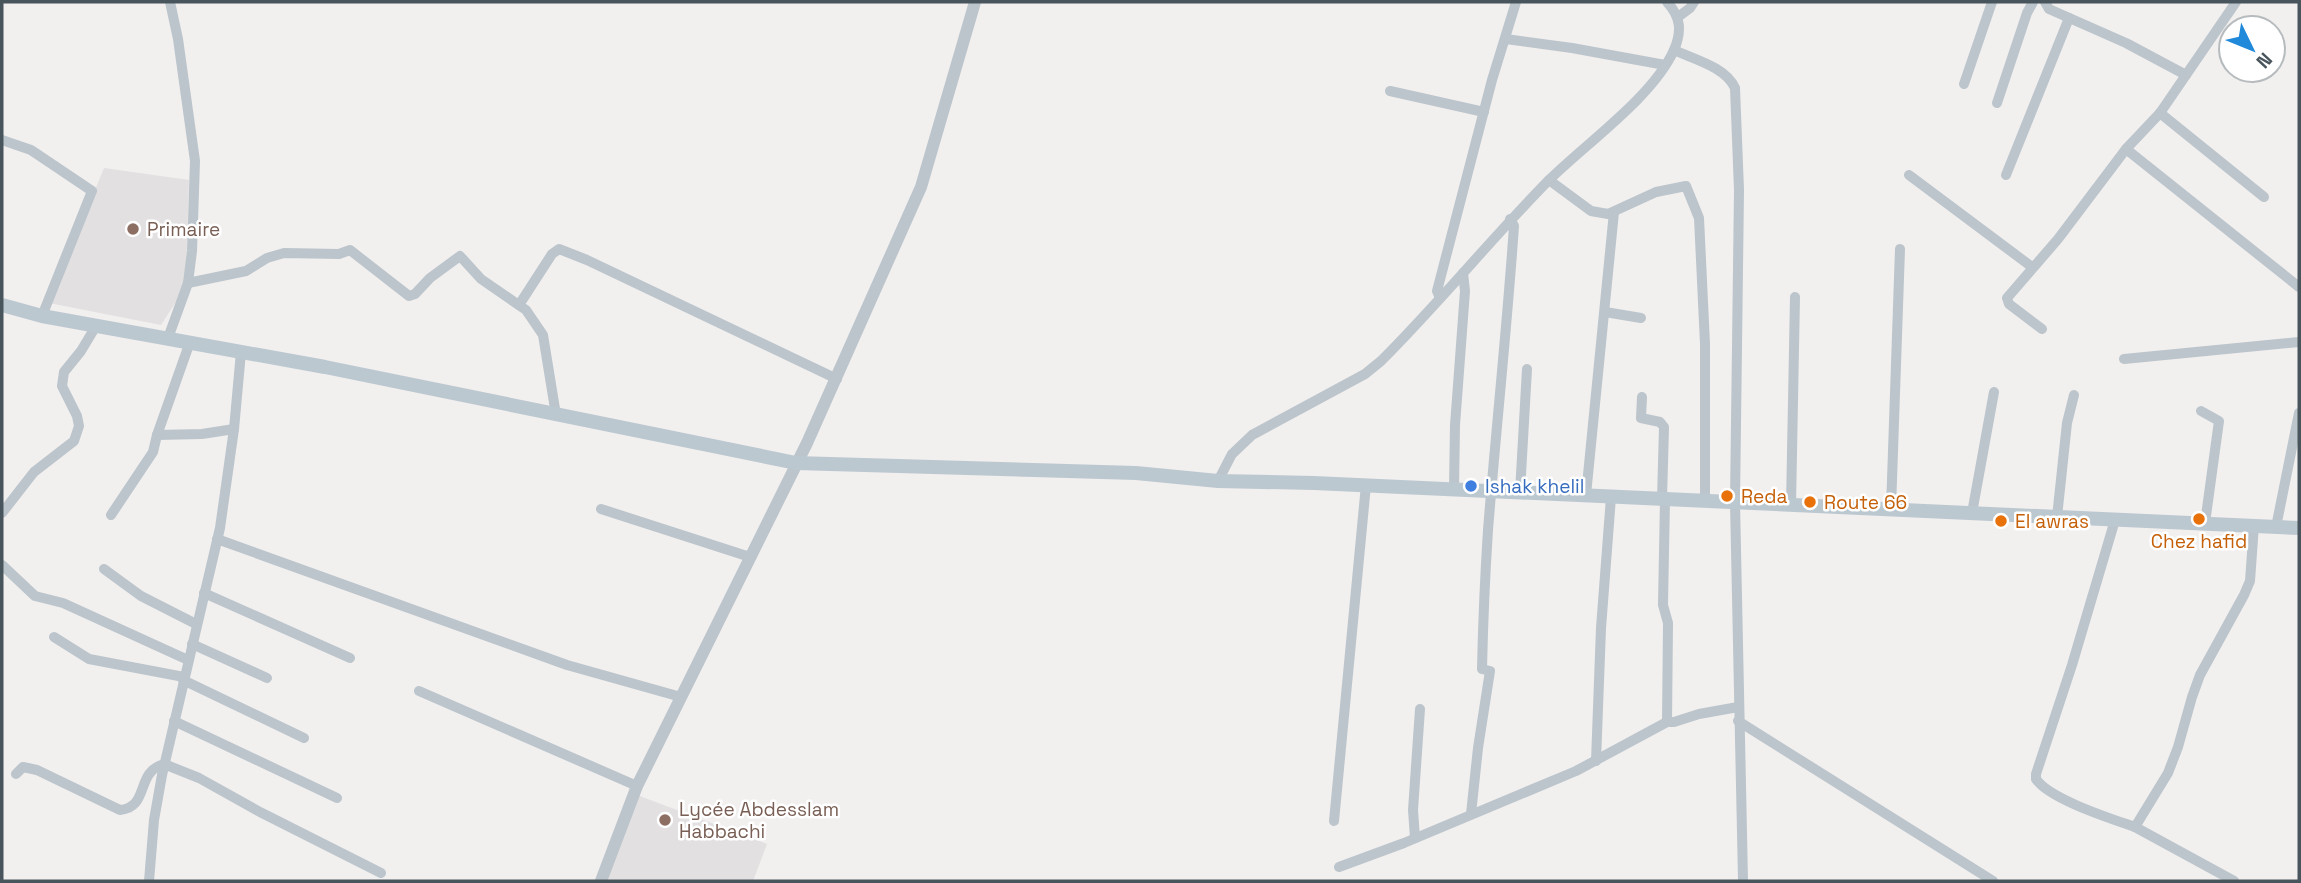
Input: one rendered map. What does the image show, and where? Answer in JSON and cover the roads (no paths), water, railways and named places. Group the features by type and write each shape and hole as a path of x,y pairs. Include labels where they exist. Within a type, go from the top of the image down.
{"main road":[{"path":"2,306 42,316 325,366 796,463 1136,473 1218,481 1366,485 2299,528"}],"street":[{"path":"168,338 188,283 192,251 195,161 180,52 170,2"},
{"path":"601,881 637,786 837,379 921,187 975,2"},
{"path":"1440,298 1437,290 1516,2"},
{"path":"1218,481 1232,454 1252,435 1365,374 1394,348 1549,180 1627,108 1665,65 1674,50 1679,35 1678,16 1667,2"},
{"path":"1678,16 1694,2"},
{"path":"1964,84 1992,2"},
{"path":"1997,103 2033,2"},
{"path":"2045,2 2049,9 2126,43 2186,75"},
{"path":"2042,328 2006,300 2058,239 2126,149 2160,113 2236,2"},
{"path":"2006,174 2069,19"},
{"path":"1506,39 1665,65"},
{"path":"1674,50 1723,73 1735,88 1739,190 1735,502 1743,880"},
{"path":"1390,91 1484,112"},
{"path":"2160,113 2264,197"},
{"path":"2,140 31,150 92,191 42,316"},
{"path":"2126,149 2299,287"},
{"path":"1909,175 2032,267"},
{"path":"1549,180 1591,211 1608,214 1656,192 1686,186 1699,218 1705,344 1705,501"},
{"path":"1586,495 1617,211"},
{"path":"1471,814 1490,671 1482,669 1492,491 1514,226 1511,220"},
{"path":"519,305 552,254 559,249 837,379"},
{"path":"188,283 246,271 267,258 284,253 339,254 351,250 409,296 415,294 430,278 460,256 481,279 526,310 543,335 556,415"},
{"path":"1891,509 1900,250"},
{"path":"1454,489 1455,425 1465,291 1463,273"},
{"path":"1791,505 1795,297"},
{"path":"1605,312 1641,318"},
{"path":"2,513 34,472 74,441 79,426 62,386 64,372 96,326"},
{"path":"111,514 153,452 190,342"},
{"path":"2124,359 2299,342"},
{"path":"149,881 154,820 164,764 217,539 234,429 241,352"},
{"path":"1520,492 1527,369"},
{"path":"1972,513 1994,392"},
{"path":"2057,517 2067,423 2074,395"},
{"path":"1642,397 1641,418 1660,422 1664,427 1663,605 1668,623 1667,722"},
{"path":"2201,411 2219,421 2205,523"},
{"path":"2276,527 2299,413"},
{"path":"157,435 234,429"},
{"path":"1334,821 1366,485"},
{"path":"1596,761 1601,628 1611,497"},
{"path":"601,509 750,557"},
{"path":"2115,520 2036,779 2044,788 2094,813 2135,827 2234,881"},
{"path":"2135,827 2168,773 2200,675 2250,581 2254,525"},
{"path":"217,539 567,665 681,696"},
{"path":"2,565 35,596 63,603 188,660"},
{"path":"104,569 141,596 196,624"},
{"path":"204,593 350,658"},
{"path":"54,637 89,659 184,678 304,738"},
{"path":"192,644 267,678"},
{"path":"419,691 637,786"},
{"path":"1339,867 1576,771 1667,722 1738,707"},
{"path":"1416,838 1413,810 1420,709"},
{"path":"174,721 337,798"},
{"path":"1738,721 1993,881"},
{"path":"16,774 23,766 28,766 120,810 128,809 139,800 151,769 164,764 199,778 381,873"}],"place":[{"name":"Primaire","path":"133,229"},
{"name":"Ishak khelil","path":"1471,486"},
{"name":"Reda","path":"1727,496"},
{"name":"Route 66","path":"1810,502"},
{"name":"Chez hafid","path":"2199,519"},
{"name":"El awras","path":"2001,521"},
{"name":"Lycée Abdesslam Habbachi","path":"665,820"}]}
